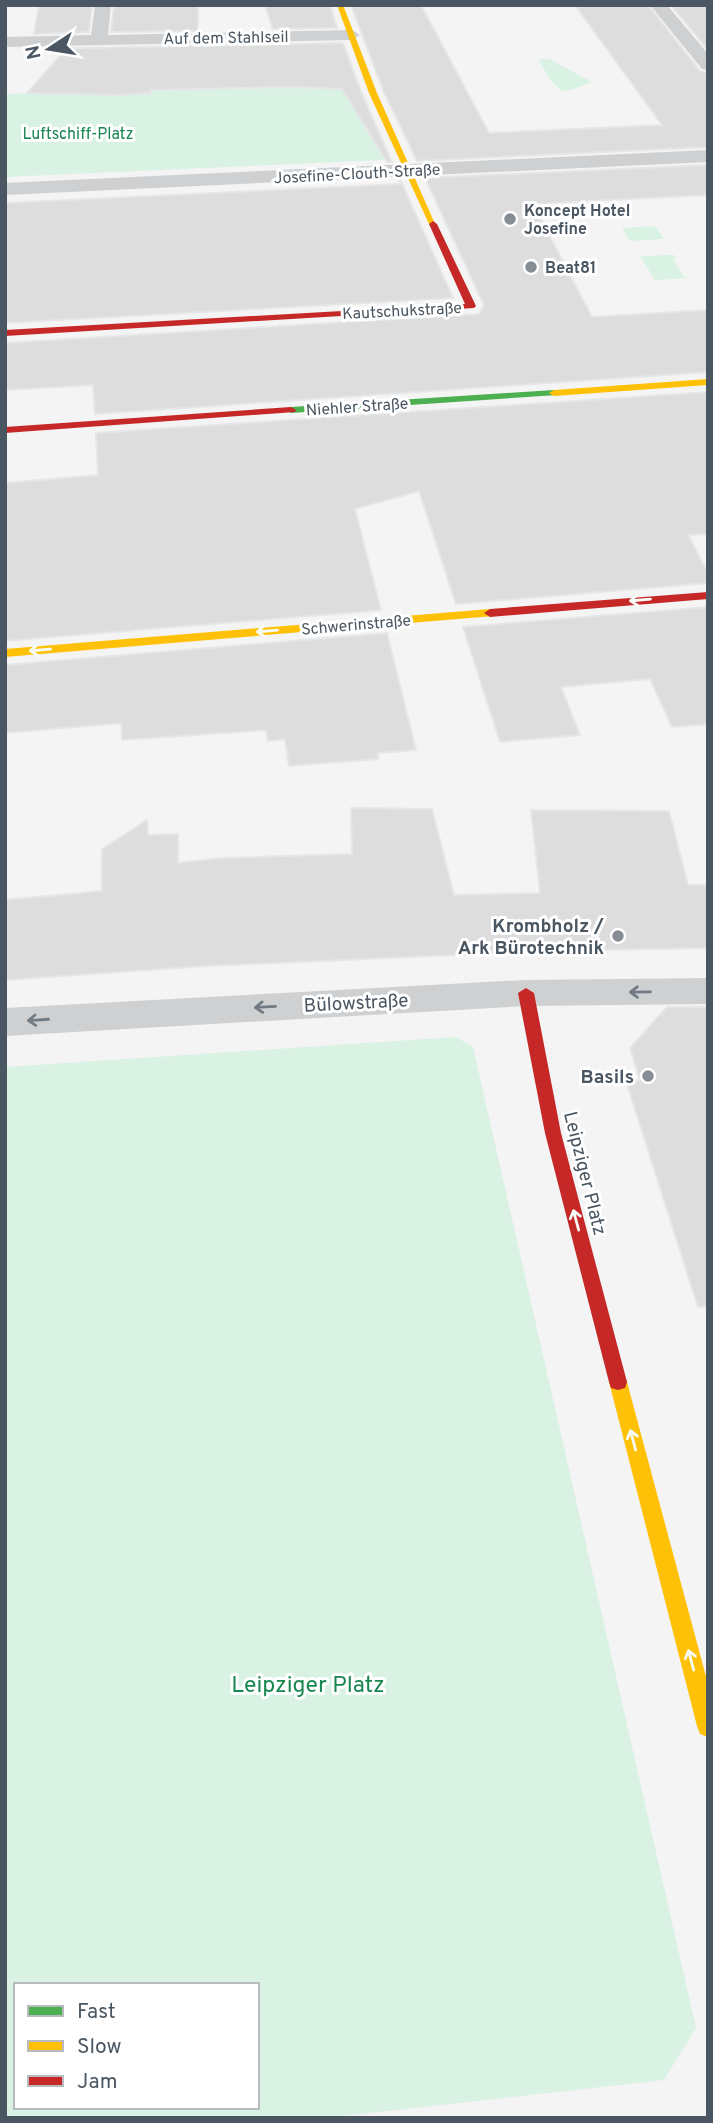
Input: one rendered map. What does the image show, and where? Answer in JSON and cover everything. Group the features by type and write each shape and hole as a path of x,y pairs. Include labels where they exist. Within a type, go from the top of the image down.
{"street":[{"path":"99,40 103,5"},
{"name":"Kautschukstraße","path":"5,333 471,306 373,93 340,5"},
{"path":"658,5 708,65"},
{"name":"Auf dem Stahlseil","path":"5,42 352,35"},
{"name":"Josefine-Clouth-Straße","path":"5,189 708,156"},
{"name":"Niehler Straße","path":"5,430 708,382"},
{"name":"Schwerinstraße","path":"5,653 708,595"},
{"name":"Bülowstraße","path":"5,1022 526,993 708,991"},
{"name":"Leipziger Platz","path":"526,993 553,1133 708,1726"}],"green space":[{"path":"549,59 592,82 561,91 549,78 539,60"},
{"name":"Luftschiff-Platz","path":"353,86 384,160 5,177 5,94"},
{"path":"655,226 664,239 630,241 622,228"},
{"path":"674,255 677,258 673,259 684,277 690,278 655,280 640,256"},
{"name":"Leipziger Platz","path":"456,1037 473,1047 696,2028 664,2080 326,2118 5,2118 5,1067"}],"building":[{"path":"39,5 92,5 89,32 34,34"},
{"path":"114,5 198,5 198,31 111,32"},
{"path":"265,5 330,5 337,28 273,29"},
{"path":"351,5 421,5 489,133 662,125 575,5 648,5 700,71 708,73 708,147 417,161 384,92"},
{"path":"671,5 708,5 708,50"},
{"path":"343,43 392,162 387,162 342,89 293,87 150,90 151,93 119,95 27,93 67,48"},
{"path":"708,165 708,195 533,204 592,317 708,310 708,372 95,414 93,385 5,390 5,343 479,314 484,305 425,178"},
{"path":"398,179 453,298 5,323 5,203 400,184"},
{"path":"708,392 708,534 688,535 708,573 708,583 456,604 419,491 355,509 381,610 5,641 5,483 98,475 96,433"},
{"path":"708,607 708,724 672,727 650,679 561,687 580,735 500,742 463,627"},
{"path":"387,633 416,750 378,753 378,759 289,766 285,739 268,741 266,730 122,740 121,723 5,733 5,665"},
{"path":"351,808 432,809 454,895 540,893 531,810 669,811 688,885 708,885 708,948 543,951 207,966 5,980 5,900 102,891 102,849 147,820 148,835 178,834 178,863 222,858 352,854"},
{"path":"667,1007 708,1007 708,1306 698,1307 626,1081 640,1080 630,1048"}],"traffic: fast":[{"path":"291,410 554,393"}],"traffic: slow":[{"path":"340,5 373,93 433,224"},
{"path":"554,393 708,382"},
{"path":"5,653 490,613"},
{"path":"618,1382 708,1726"}],"traffic: jam":[{"path":"5,333 471,306 433,224"},
{"path":"5,430 291,410"},
{"path":"490,613 708,595"},
{"path":"526,993 553,1133 618,1382"}],"place":[{"name":"Koncept Hotel Josefine","path":"510,219"},
{"name":"Beat81","path":"531,267"},
{"name":"Krombholz / Ark Bürotechnik","path":"618,936"},
{"name":"Basils","path":"648,1076"}]}
